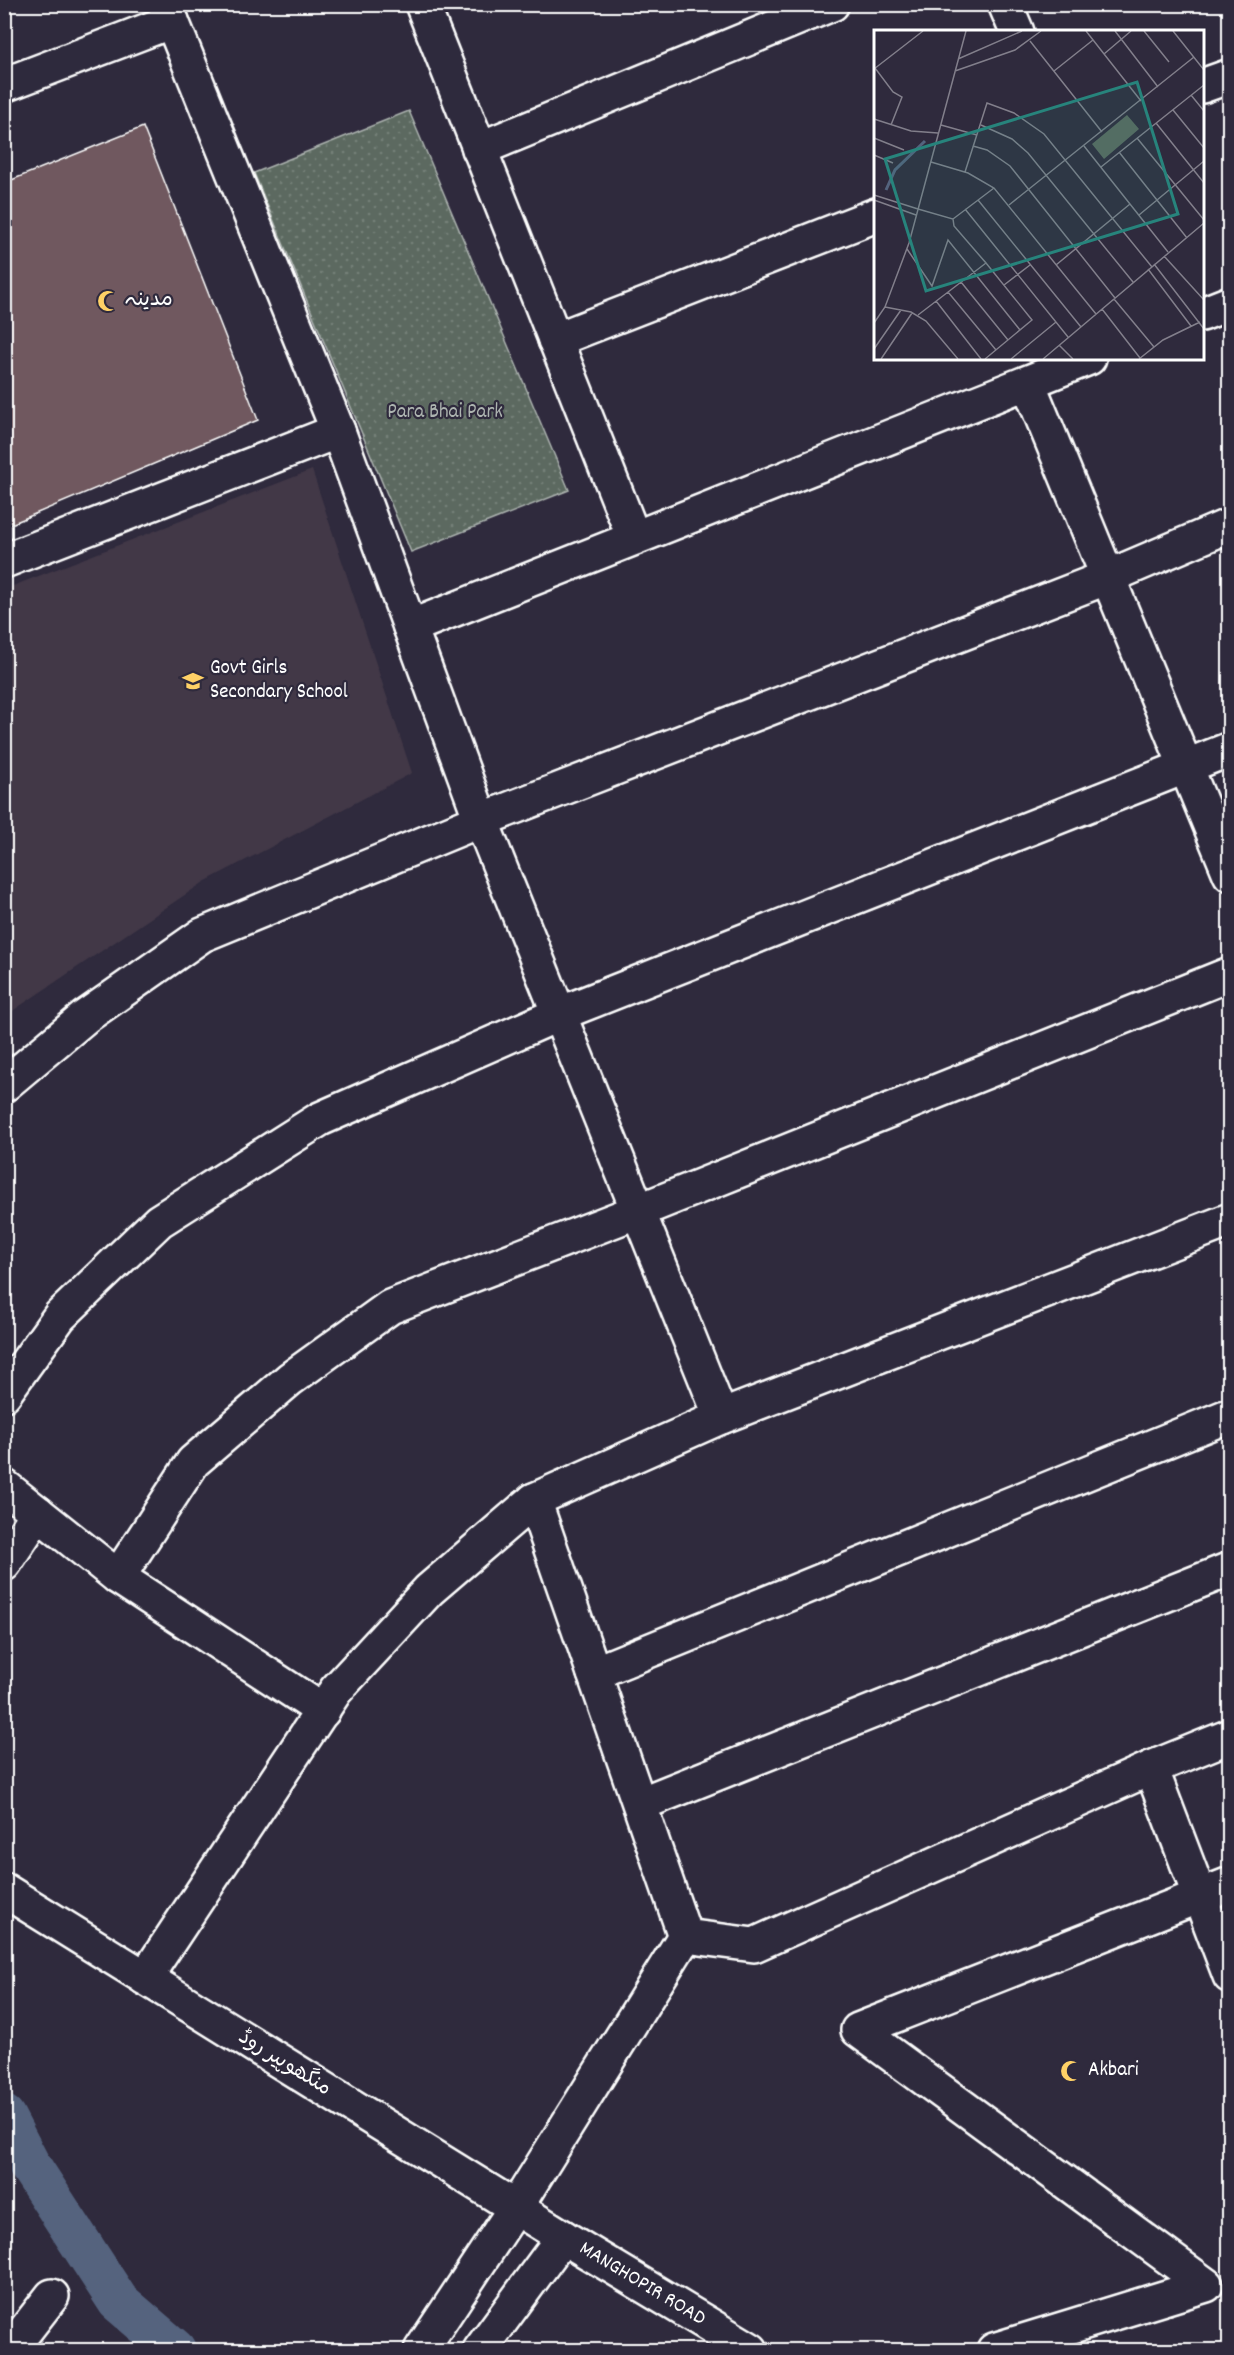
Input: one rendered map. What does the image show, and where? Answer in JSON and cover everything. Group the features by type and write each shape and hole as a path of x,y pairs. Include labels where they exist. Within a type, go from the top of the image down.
{"street":[{"path":"422,4 634,538"},
{"path":"479,149 832,4"},
{"path":"1005,4 1016,30"},
{"path":"4,85 169,13 338,431 481,820 721,1417"},
{"path":"1204,86 1230,76"},
{"path":"555,340 874,215"},
{"path":"1204,314 1230,303"},
{"path":"410,627 1084,360"},
{"path":"1028,383 1230,874"},
{"path":"4,561 338,431"},
{"path":"4,1085 85,1017 202,935 481,820 1108,576 1230,525"},
{"path":"4,1394 60,1316 159,1221 320,1119 559,1014 1230,749"},
{"path":"118,1577 193,1462 290,1379 390,1308 1230,974"},
{"path":"146,1978 336,1690 429,1590 534,1500 721,1417 1230,1220"},
{"path":"594,1672 1230,1415"},
{"path":"4,1486 118,1577 323,1711"},
{"path":"534,1500 685,1936"},
{"path":"4,1564 38,1513"},
{"path":"640,1804 1230,1569"},
{"path":"685,1936 754,1945 1151,1768 1230,1736"},
{"path":"1151,1768 1230,1976"},
{"path":"994,2350 1206,2285 858,2030 1230,1884"},
{"name":"منگھوپیر روڈ","path":"4,1890 563,2237"},
{"path":"421,2350 516,2207 685,1936"},
{"path":"480,2350 563,2237"},
{"name":"MANGHOPIR ROAD","path":"563,2237 751,2350"},
{"path":"10,2350 52,2296"}],"shaded area":[{"name":"Govt Girls Secondary School","path":"312,470 412,773 204,882 5,1016 5,589"}],"green space":[{"name":"Para Bhai Park","path":"409,111 569,490 411,552 254,173"}],"building":[{"name":"مدینہ","path":"143,127 258,420 4,527 4,183"}],"waterway":[{"path":"4,2116 29,2164 118,2301 175,2350"}],"place":[{"name":"مدینہ","path":"108,301"},
{"name":"Govt Girls Secondary School","path":"193,681"},
{"name":"Akbari","path":"1071,2071"}]}
